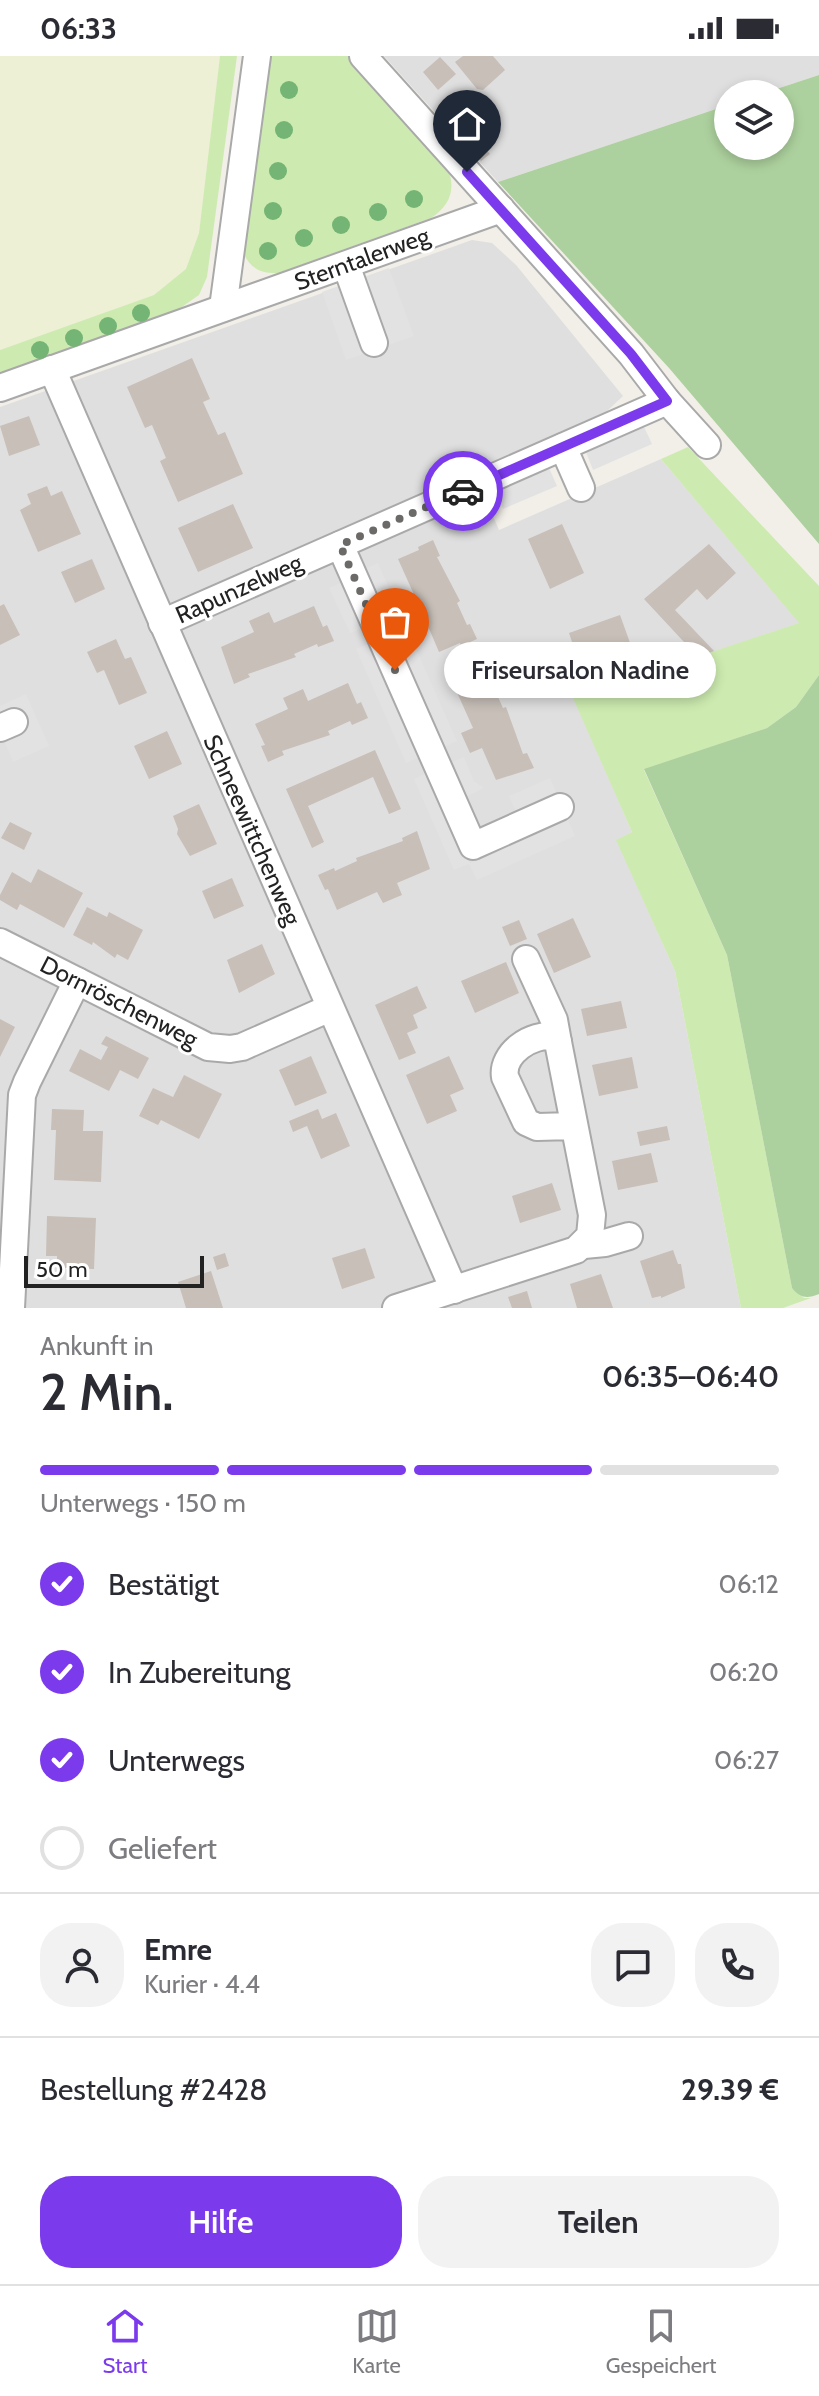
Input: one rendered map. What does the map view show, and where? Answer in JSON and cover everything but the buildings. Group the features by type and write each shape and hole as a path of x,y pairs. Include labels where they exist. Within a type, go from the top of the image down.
{"street":[{"path":"223,308 257,56"},
{"path":"363,56 631,354 667,401 707,445"},
{"name":"Sterntalerweg","path":"0,388 501,209"},
{"path":"346,265 374,343"},
{"name":"Schneewittchenweg","path":"52,369 454,1290"},
{"name":"Rapunzelweg","path":"162,623 667,401"},
{"path":"563,447 581,488"},
{"path":"340,545 473,846 560,807"},
{"name":"Dornröschenweg","path":"0,942 208,1047 218,1049 242,1047 330,1008"},
{"path":"396,1308 576,1250 590,1236 592,1215 554,1020 526,959"},
{"path":"11,1308 11,1090 27,1082 77,981"},
{"path":"558,1042 554,1037 547,1036 517,1049 505,1062 505,1077 522,1117 530,1125 573,1126"},
{"path":"584,1245 629,1236"}],"shaded area":[{"path":"384,56 819,56 819,75 794,83 794,80 714,80 714,110 498,182"},
{"path":"472,240 492,243 516,265 623,396 606,412 474,471 499,530 661,459 800,623 574,698 632,832 617,840 675,971 741,1308 0,1308 0,407"},
{"path":"389,268 414,336 346,360 322,292"},
{"path":"644,427 652,444 593,470 586,452"},
{"path":"549,468 557,486 503,509 496,492"},
{"path":"378,563 400,613 385,621 362,570"},
{"path":"345,581 365,627 350,633 329,588"},
{"path":"408,631 457,741 441,748 392,638"},
{"path":"372,642 422,756 406,763 356,649"},
{"path":"26,694 49,746 13,762 0,731 0,706"},
{"path":"464,757 474,781 484,788 468,796 459,789 448,764"},
{"path":"429,772 470,863 568,820 575,836 477,880 469,864 454,870 414,779"},
{"path":"550,778 557,794 516,812 509,796"}],"green space":[{"path":"0,56 220,56 199,233 186,269 154,295 0,350"},
{"path":"220,56 237,56 207,277 199,295 176,311 0,373 0,350 154,295 186,269 199,233"},
{"path":"269,56 348,56 448,169 451,190 443,208 431,218 279,273 267,273 253,266 243,252"},
{"path":"819,75 819,544 669,368 498,182 714,110 714,160 794,160 794,83"},
{"path":"688,447 819,586 819,675 796,707 767,728 644,770 727,955 792,1288 804,1298 811,1298 783,1308 741,1308 675,971 616,840 632,832 573,698 799,623 661,459"},
{"path":"819,675 819,1294 807,1297 792,1288 727,955 644,769 767,728 796,707"}],"way so far":[{"path":"395,670 340,545 463,491"}],"place":[{"name":"Friseursalon Nadine","path":"395,670"}],"route":[{"path":"463,491 667,401 631,354 467,172"}]}
